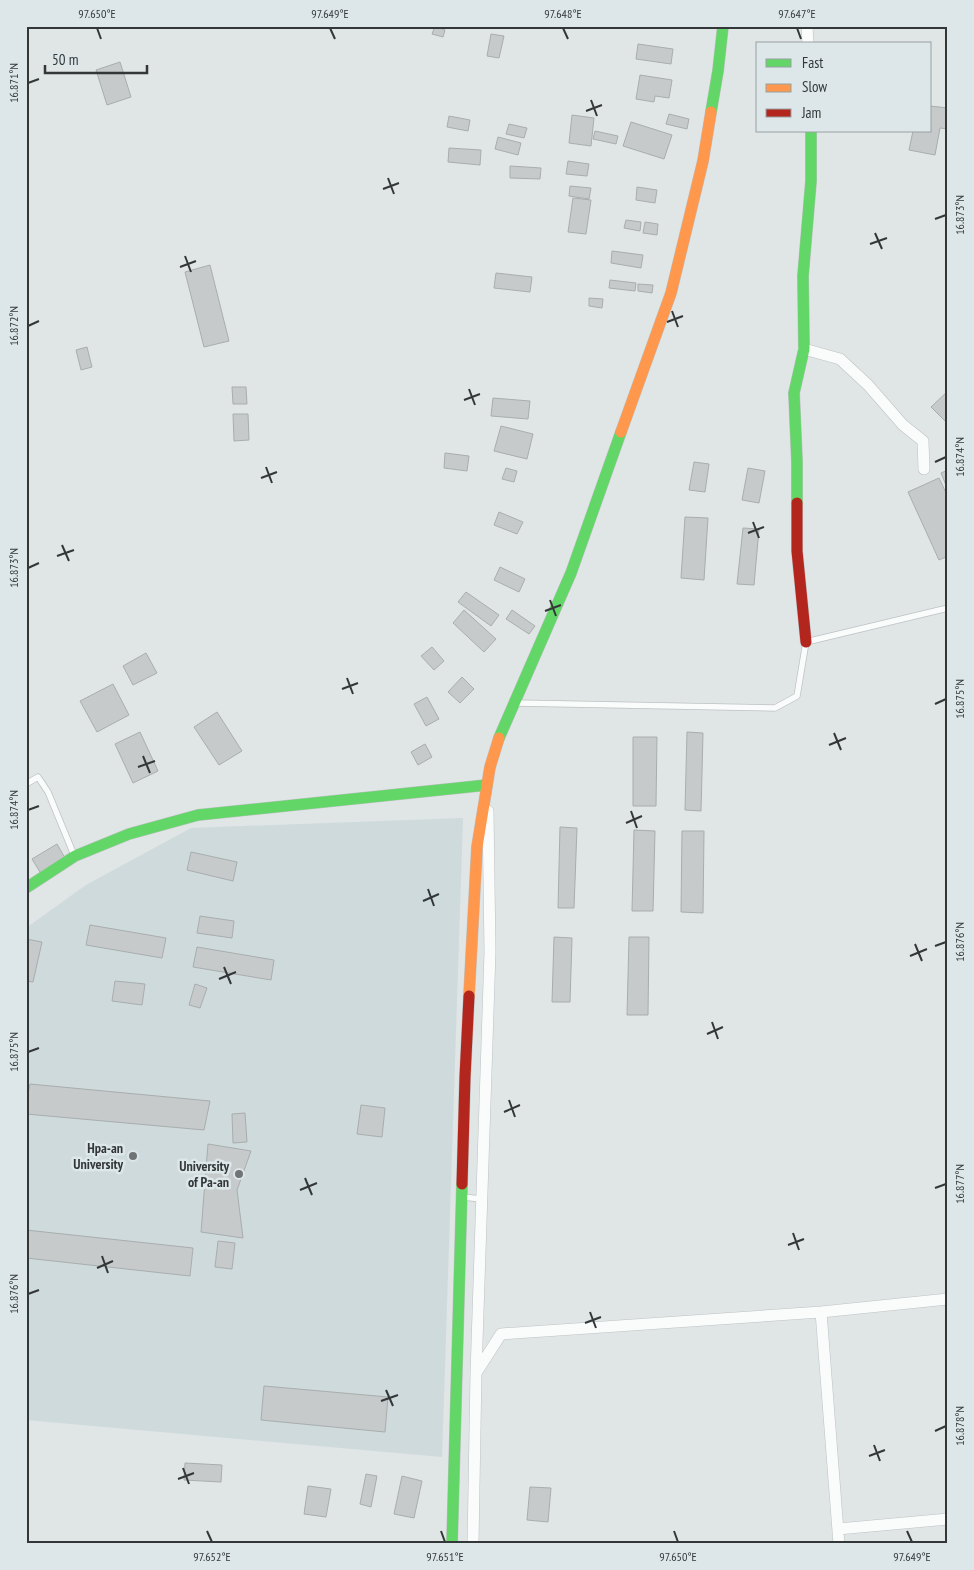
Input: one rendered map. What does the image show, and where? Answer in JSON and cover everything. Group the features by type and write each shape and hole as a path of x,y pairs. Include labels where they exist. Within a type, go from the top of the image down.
{"street":[{"path":"452,1544 461,1216 471,952 477,847 487,785 496,744 571,573 671,293 703,161 718,70 723,26"},
{"path":"807,26 808,42"},
{"path":"806,642 797,551 797,462 794,393 804,349 803,276 811,181 810,132"},
{"path":"804,349 840,360 868,385 903,425 923,441 924,469"},
{"path":"26,888 74,856 129,834 198,815 487,785"},
{"path":"473,1544 480,1218 490,952 490,854 487,785"},
{"path":"471,952 490,952"},
{"path":"476,1373 502,1334 821,1312 948,1299"},
{"path":"821,1312 839,1544"},
{"path":"452,1509 473,1510"},
{"path":"838,1529 948,1519"}],"lane":[{"path":"514,703 774,708 797,696 806,642 948,608"},
{"path":"26,784 38,777 48,792 74,856"},
{"path":"462,1197 481,1199"},
{"path":"461,1216 480,1218"},
{"path":"457,1372 476,1373"}],"shaded area":[{"name":"University of Pa-an","path":"463,818 442,1457 26,1420 26,928 86,885 191,828"}],"building":[{"path":"435,26 445,30 443,37 432,34"},
{"path":"491,34 504,36 499,58 487,56"},
{"path":"638,44 673,49 671,64 636,59"},
{"path":"120,62 131,97 107,105 96,70"},
{"path":"640,75 672,80 669,98 655,96 654,102 636,99"},
{"path":"932,106 948,108 948,129 940,128 935,155 909,150 913,132 932,132"},
{"path":"669,114 689,119 687,129 666,124"},
{"path":"572,115 594,118 591,146 569,143"},
{"path":"449,116 470,120 468,131 447,127"},
{"path":"631,122 672,135 664,159 623,146"},
{"path":"509,124 527,128 524,138 506,134"},
{"path":"595,131 618,136 616,144 593,139"},
{"path":"498,137 521,143 518,155 495,149"},
{"path":"449,148 481,150 480,165 448,162"},
{"path":"568,161 589,164 587,176 566,174"},
{"path":"510,166 541,168 540,179 510,178"},
{"path":"570,186 591,188 589,199 569,196"},
{"path":"637,187 657,190 655,203 636,200"},
{"path":"573,198 591,200 586,234 568,232"},
{"path":"626,220 641,222 640,231 624,228"},
{"path":"645,222 658,224 657,235 643,233"},
{"path":"612,251 643,255 641,268 611,263"},
{"path":"210,265 229,341 204,347 185,272"},
{"path":"496,273 532,277 530,292 494,288"},
{"path":"610,280 636,283 635,291 609,288"},
{"path":"638,284 653,285 652,293 638,291"},
{"path":"589,298 603,299 602,308 589,306"},
{"path":"87,347 92,367 81,370 76,350"},
{"path":"232,387 246,387 247,404 233,404"},
{"path":"948,391 948,424 931,407"},
{"path":"493,398 530,401 528,419 491,416"},
{"path":"233,414 248,414 249,440 234,441"},
{"path":"501,426 533,434 527,459 494,451"},
{"path":"445,453 469,456 467,471 444,468"},
{"path":"694,462 709,464 705,492 689,490"},
{"path":"506,468 517,471 514,482 502,479"},
{"path":"748,468 765,471 759,503 742,500"},
{"path":"948,470 948,490 941,473"},
{"path":"939,478 948,497 948,556 939,560 908,492"},
{"path":"499,512 523,522 517,534 494,525"},
{"path":"685,517 708,518 704,580 681,578"},
{"path":"743,528 759,529 754,585 737,584"},
{"path":"500,567 525,579 519,592 494,580"},
{"path":"466,592 499,615 491,626 458,602"},
{"path":"464,610 496,639 484,652 453,623"},
{"path":"512,610 535,626 529,634 506,619"},
{"path":"432,647 444,661 434,670 421,656"},
{"path":"146,653 157,673 133,685 123,666"},
{"path":"462,677 474,689 460,703 448,692"},
{"path":"113,684 129,715 97,732 80,701"},
{"path":"427,697 439,719 426,726 414,704"},
{"path":"217,712 242,751 219,765 194,727"},
{"path":"140,732 158,771 133,783 115,744"},
{"path":"687,732 703,733 701,811 685,810"},
{"path":"633,737 657,737 656,806 633,806"},
{"path":"425,744 432,757 418,765 411,752"},
{"path":"560,827 577,828 574,908 558,908"},
{"path":"634,830 655,831 653,911 632,911"},
{"path":"682,831 704,831 703,913 681,912"},
{"path":"57,844 65,858 40,872 32,859"},
{"path":"191,852 237,862 233,881 187,870"},
{"path":"200,916 234,921 232,938 197,933"},
{"path":"90,925 166,938 162,958 86,945"},
{"path":"554,937 572,938 570,1002 552,1002"},
{"path":"629,937 649,937 648,1015 627,1015"},
{"path":"26,939 42,942 33,982 26,981"},
{"path":"197,947 274,960 271,980 193,967"},
{"path":"115,981 145,984 142,1005 112,1001"},
{"path":"195,984 207,988 200,1008 189,1005"},
{"path":"30,1084 210,1101 204,1130 26,1114"},
{"path":"361,1105 385,1108 382,1137 357,1134"},
{"path":"245,1113 247,1142 233,1143 232,1114"},
{"path":"208,1144 251,1151 237,1190 243,1238 201,1232"},
{"path":"26,1230 193,1248 190,1276 26,1258"},
{"path":"218,1241 235,1243 232,1269 215,1267"},
{"path":"264,1386 388,1397 385,1432 261,1420"},
{"path":"185,1463 222,1465 221,1482 184,1480"},
{"path":"366,1474 377,1476 371,1507 360,1504"},
{"path":"402,1476 422,1481 414,1518 394,1514"},
{"path":"308,1486 331,1489 326,1517 304,1514"},
{"path":"530,1487 551,1488 548,1522 527,1520"}],"traffic: fast":[{"path":"711,112 723,26"},
{"path":"797,503 794,393 804,349 803,276 811,181 811,132"},
{"path":"499,738 571,573 621,432"},
{"path":"26,888 75,856 129,834 198,815 487,785"},
{"path":"452,1544 462,1184"}],"traffic: slow":[{"path":"621,432 671,293 703,161 711,112"},
{"path":"469,996 477,847 490,767 499,738"}],"traffic: jam":[{"path":"797,503 797,551 806,642"},
{"path":"462,1184 469,996"}],"place":[{"name":"Hpa-an University","path":"133,1156"},
{"name":"University of Pa-an","path":"239,1174"}]}
